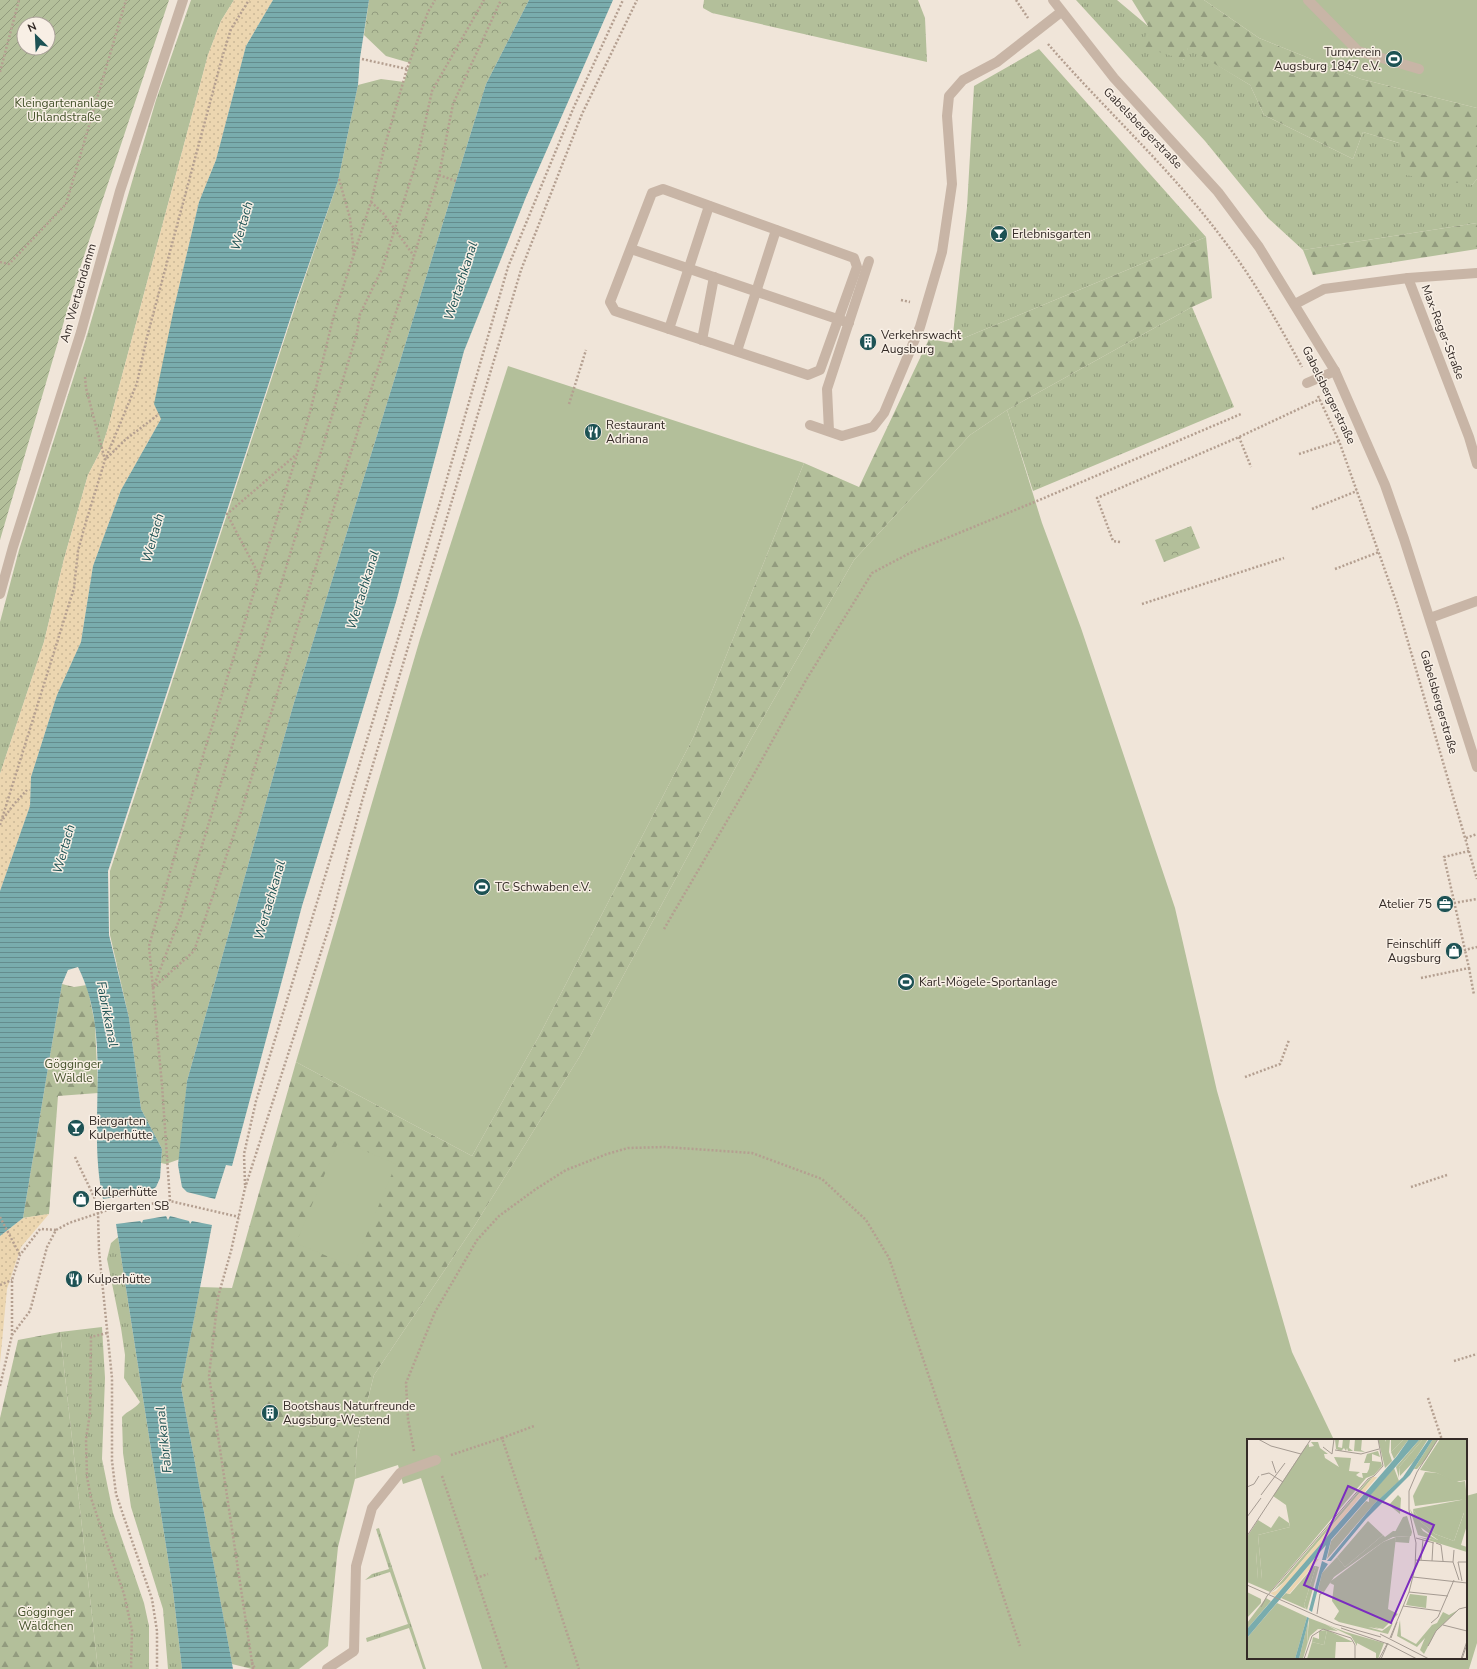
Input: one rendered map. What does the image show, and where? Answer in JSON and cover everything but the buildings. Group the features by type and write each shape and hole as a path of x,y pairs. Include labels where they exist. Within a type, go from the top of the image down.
{"street":[{"name":"Am Wertachdamm","path":"0,594 13,547 81,332 120,191 183,0"},
{"name":"Gabelsbergerstraße","path":"1053,0 1114,78 1218,192 1259,247 1335,371 1385,485 1430,618 1477,767"},
{"path":"1308,0 1358,51 1420,69"},
{"path":"810,425 842,436 873,427 884,413 920,327 942,252 952,184 947,116 949,96 963,80 997,62 1061,12"},
{"path":"663,189 709,206 854,258 857,267 820,370 808,375 615,311 610,302 652,193 663,189"},
{"path":"669,329 709,206"},
{"path":"737,351 776,230"},
{"path":"631,249 848,323"},
{"path":"829,431 827,389 869,261"},
{"name":"Max-Reger-Straße","path":"1295,304 1324,289 1408,278 1477,273"},
{"path":"702,340 714,277"},
{"name":"Max-Reger-Straße","path":"1408,278 1469,437 1477,464"},
{"path":"1308,382 1335,371"},
{"path":"1430,618 1477,601"},
{"path":"330,1666 354,1651 356,1566 372,1508 400,1473 417,1465 436,1460"}],"path":[{"path":"0,72 19,0"},
{"path":"0,262 10,264 66,204 126,0"},
{"path":"0,824 74,588 78,551 105,460 137,383 171,245 222,58 231,30 249,0"},
{"path":"170,1201 149,946 205,749 309,416 334,315 371,202 385,145 407,69 428,12 435,0"},
{"path":"153,988 181,915 357,333 360,314 382,269 393,229 417,160 432,90 484,0"},
{"path":"153,988 194,951 237,825 346,468 439,175 453,104 501,0"},
{"path":"245,1188 244,1154 256,1101 441,499 508,267 573,109 623,0"},
{"path":"254,1669 250,1658 209,1376 218,1297 239,1218 245,1188 331,921 362,801 521,270 582,114 637,0"},
{"name":"Gabelsbergerstraße","path":"1016,0 1037,31 1082,84 1130,131 1178,184 1223,238 1273,313 1308,382 1320,399 1339,441 1397,604 1477,879"},
{"path":"362,59 407,69"},
{"path":"439,175 456,180"},
{"path":"339,179 350,218 354,257"},
{"path":"371,202 383,213 393,229 414,256"},
{"path":"569,404 586,350"},
{"path":"85,374 86,388 105,460"},
{"path":"1120,542 1113,541 1097,498 1239,437 1320,399"},
{"path":"105,460 125,440 158,414"},
{"path":"664,929 806,680 872,573 910,553 1037,501 1241,414"},
{"path":"1239,437 1251,467"},
{"path":"1299,454 1339,441"},
{"path":"259,575 227,514 297,453"},
{"path":"1312,509 1357,492"},
{"path":"1334,569 1379,552"},
{"path":"1142,604 1284,558"},
{"path":"0,824 14,804 27,790"},
{"path":"1466,838 1477,834"},
{"path":"1469,851 1444,857 1474,995"},
{"path":"1454,903 1477,899"},
{"path":"1465,950 1477,947"},
{"path":"1421,978 1468,968"},
{"path":"1245,1077 1280,1064 1289,1040"},
{"path":"417,1465 408,1419 406,1383 435,1312 477,1240 499,1216 536,1189 566,1170 628,1148 665,1147 752,1153 822,1179 866,1220 889,1258 1020,1646"},
{"path":"75,1157 96,1199 99,1251 112,1378 112,1460 116,1494 152,1599 157,1631 157,1669"},
{"path":"1411,1187 1447,1175"},
{"path":"0,1386 12,1335 12,1280 20,1255 40,1229 56,1230 69,1223 108,1210 170,1201 239,1218"},
{"path":"0,1217 20,1255"},
{"path":"12,1335 30,1311 47,1247 56,1230"},
{"path":"0,1285 12,1280"},
{"path":"107,1333 91,1337 90,1406 86,1439 87,1477 93,1504 124,1594 132,1630 131,1669"},
{"path":"1454,1361 1477,1354"},
{"path":"1428,1398 1442,1439"},
{"path":"507,1669 436,1460 534,1426"},
{"path":"502,1438 543,1557 579,1669"},
{"path":"535,1558 543,1557"},
{"path":"476,1578 488,1574"}],"green space":[{"name":"Kleingartenanlage Uhlandstraße","path":"0,0 169,0 77,277 0,540"},
{"path":"191,0 234,0 221,21 208,55 108,428 101,450 88,475 64,559 44,642 0,774 0,622 19,550 87,335 156,100"},
{"path":"369,0 529,0 486,84 293,706 187,1081 180,1159 166,1164 161,1163 162,1149 141,1109 129,1018 110,935 110,871 297,301 338,181 358,85 381,79 404,82 410,63 386,56 364,35"},
{"path":"704,0 918,0 925,18 927,62 712,13 703,8"},
{"path":"1076,0 1117,0 1148,26 1184,60 1188,47 1250,85 1264,115 1353,159 1363,132 1399,143 1472,185 1477,179 1477,223 1303,250 1268,218 1205,141"},
{"path":"1132,0 1204,0 1259,38 1361,79 1477,108 1477,179 1472,185 1405,175 1399,143 1363,132 1353,159 1264,115 1250,85 1188,48 1185,60 1143,47 1148,26"},
{"name":"Turnverein Augsburg 1847 e.V.","path":"1204,0 1477,0 1477,108 1361,79 1259,38"},
{"path":"1039,49 1206,237 952,343 967,207 974,86"},
{"path":"1477,223 1477,249 1313,275 1303,250"},
{"path":"1206,237 1212,298 1192,307 1007,410 970,435 854,560 751,739 580,1056 475,1225 374,1375 357,1442 355,1479 338,1547 328,1646 299,1669 252,1669 232,1664 181,1387 200,1287 232,1288 296,1062 472,1156 539,1036 693,738 804,463 859,487 929,339 952,343"},
{"path":"1192,307 1234,407 1033,491 1007,410"},
{"name":"TC Schwaben e.V.","path":"508,366 804,463 693,738 539,1036 472,1156 296,1062 420,639"},
{"name":"Karl-Mögele-Sportanlage","path":"1007,410 1042,523 1081,628 1175,908 1217,1091 1292,1352 1334,1439 1247,1439 1247,1659 1467,1659 1467,1496 1477,1493 1477,1643 1469,1669 482,1669 421,1478 403,1484 398,1465 355,1479 357,1442 374,1375 475,1225 580,1056 751,739 854,560 970,435"},
{"path":"1191,526 1200,548 1164,562 1155,540"},
{"name":"Gögginger Wäldle","path":"62,984 74,987 87,985 95,1024 98,1093 58,1096 49,1214 23,1218"},
{"path":"339,1140 396,1164 353,1267 296,1243"},
{"path":"118,1237 173,1591 182,1669 168,1669 163,1609 131,1507 123,1453 122,1417 140,1402 124,1378 125,1355 107,1259 111,1243"},
{"path":"102,1327 105,1378 102,1459 113,1513 144,1603 149,1626 149,1669 98,1669 60,1332"},
{"name":"Gögginger Wäldchen","path":"60,1332 98,1669 0,1669 0,1418 18,1340"},
{"path":"379,1528 426,1669 423,1669 409,1628 367,1642 366,1638 408,1624 390,1572 365,1580 372,1574 389,1569 376,1529"}],"sand":[{"path":"234,0 273,0 246,46 216,160 199,202 174,308 161,419 121,490 93,566 81,642 57,695 31,777 30,806 0,891 0,774 44,642 64,559 88,475 101,450 108,428 208,55 221,21"},
{"path":"49,1214 21,1247 7,1289 0,1363 0,1236 23,1218"}],"water":[{"path":"273,0 369,0 360,58 358,85 338,181 296,301 108,871 109,935 129,1018 141,1109 162,1149 160,1178 156,1187 149,1192 103,1199 97,1141 98,1082 95,1023 89,995 78,967 68,970 62,984 23,1218 0,1236 0,891 30,806 31,777 57,695 81,642 93,566 121,490 161,419 154,404 174,308 199,202 216,160 246,46"},
{"name":"Wertachkanal","path":"529,0 613,0 526,197 464,351 396,602 302,906 232,1166 226,1165 215,1199 187,1192 182,1187 178,1165 187,1081 293,706 486,84"},
{"name":"Fabrikkanal","path":"166,1216 168,1220 170,1216 189,1221 190,1224 192,1221 212,1225 181,1387 233,1669 182,1669 173,1591 116,1224 140,1221 142,1223 143,1220"}],"place":[{"name":"Turnverein Augsburg 1847 e.V.","path":"1394,59"},
{"name":"Erlebnisgarten","path":"999,234"},
{"name":"Verkehrswacht Augsburg","path":"868,342"},
{"name":"Restaurant Adriana","path":"593,432"},
{"name":"TC Schwaben e.V.","path":"482,887"},
{"name":"Atelier 75","path":"1445,904"},
{"name":"Feinschliff Augsburg","path":"1454,951"},
{"name":"Karl-Mögele-Sportanlage","path":"906,982"},
{"name":"Biergarten Kulperhütte","path":"76,1128"},
{"name":"Kulperhütte Biergarten SB","path":"81,1199"},
{"name":"Kulperhütte","path":"74,1279"},
{"name":"Bootshaus Naturfreunde Augsburg-Westend","path":"270,1413"}],"water label":[{"name":"Wertach","path":"242,226"},
{"name":"Wertach","path":"153,538"},
{"name":"Wertach","path":"64,849"}]}
